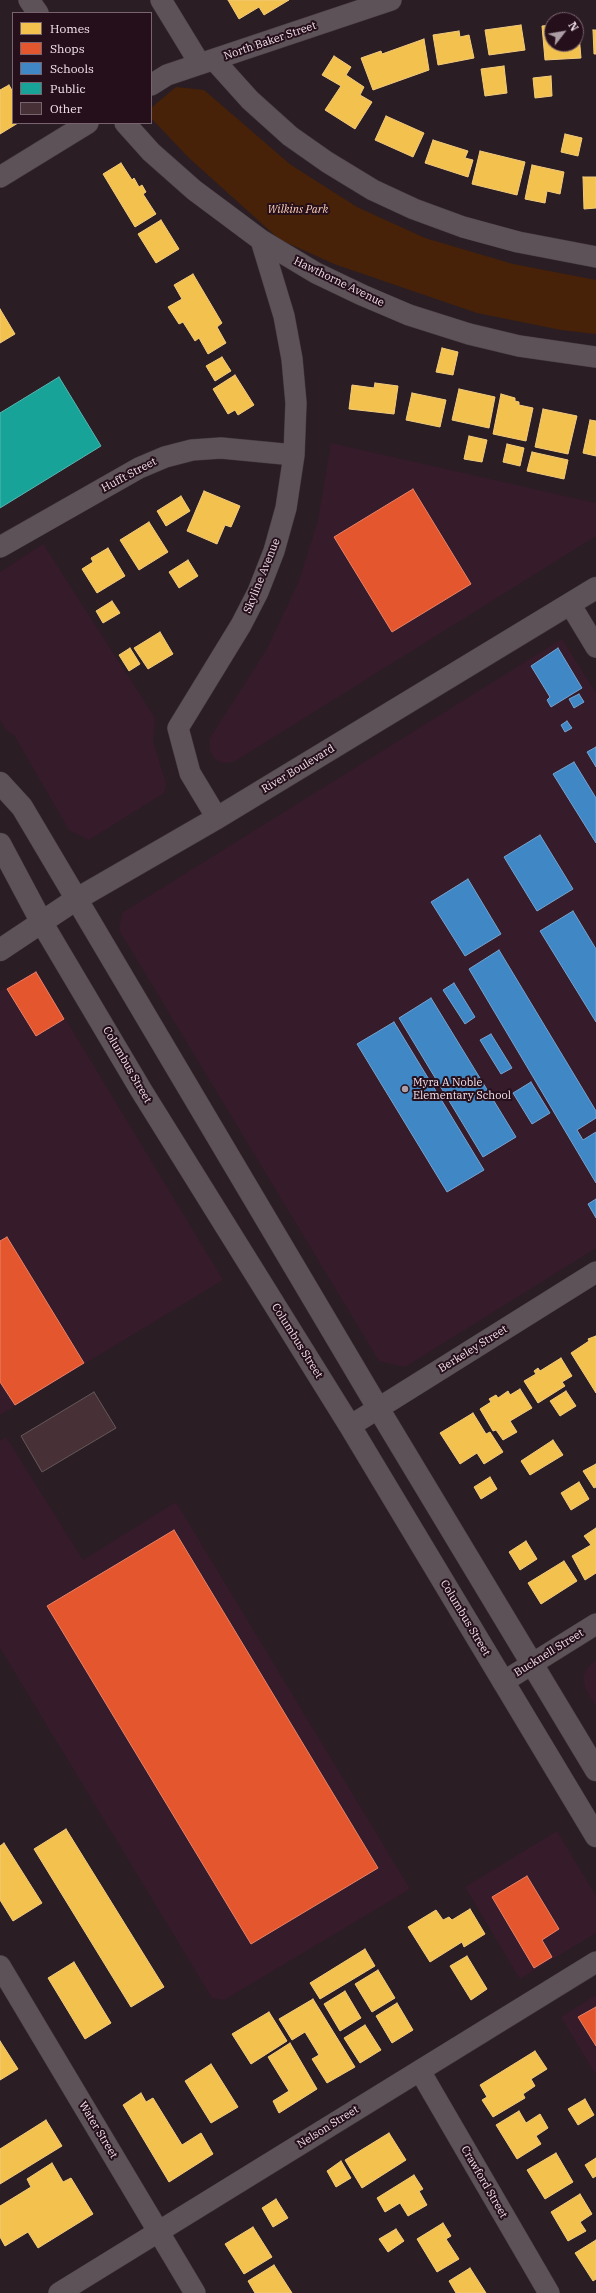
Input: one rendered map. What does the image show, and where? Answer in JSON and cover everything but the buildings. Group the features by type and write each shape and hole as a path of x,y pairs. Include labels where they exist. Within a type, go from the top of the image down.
{"main road":[{"name":"River Boulevard","path":"0,950 75,900 217,818 596,588"},
{"path":"0,783 22,807 75,900 596,1770"},
{"name":"Columbus Street","path":"0,844 42,923 166,1130 350,1426 596,1836"}],"street":[{"path":"29,0 37,12"},
{"path":"161,0 207,62 290,136 327,162 373,190 414,209 462,227 518,242 596,257"},
{"name":"North Baker Street","path":"152,84 167,75 391,0"},
{"path":"0,177 86,124"},
{"name":"Hawthorne Avenue","path":"126,124 151,152 194,190 261,240 322,276 409,315 470,334 512,344 596,357"},
{"name":"Skyline Avenue","path":"217,818 190,773 178,728 241,625 258,592 274,551 286,508 294,455 296,403 292,359 284,316 261,240"},
{"name":"Hufft Street","path":"0,547 139,468 165,457 192,450 220,448 294,455"},
{"path":"570,604 596,647"},
{"name":"Berkeley Street","path":"350,1426 596,1272"},
{"name":"Bucknell Street","path":"503,1682 596,1624"},
{"name":"Nelson Street","path":"60,2293 596,1962"},
{"name":"Water Street","path":"0,1966 195,2293"},
{"name":"Crawford Street","path":"420,2071 549,2293"}],"shaded area":[{"path":"331,443 596,503 596,536 237,760 228,763 220,762 214,758 210,751 210,738 267,649 299,581 318,520"},
{"path":"43,544 155,718 153,740 166,784 164,793 89,840 69,830 14,735 6,730 0,720 0,572"},
{"name":"Myra A Noble Elementary School","path":"562,639 596,693 596,1248 405,1367 379,1361 119,930 122,913"},
{"path":"36,970 223,1280 0,1415 0,991"},
{"path":"6,1437 83,1560 176,1502 410,1889 224,2000 212,1998 0,1648 0,1441"},
{"path":"596,1660 596,1706 585,1688 583,1675"},
{"path":"557,1831 596,1896 596,1933 520,1979 465,1887"},
{"path":"596,1995 596,2075 561,2017"}],"green space":[{"name":"Wilkins Park","path":"176,87 204,90 291,165 357,207 425,238 513,264 596,280 596,334 561,330 477,313 334,264 279,239 189,158 152,119 152,107"}],"place":[{"name":"Myra A Noble Elementary School","path":"405,1089"}]}
